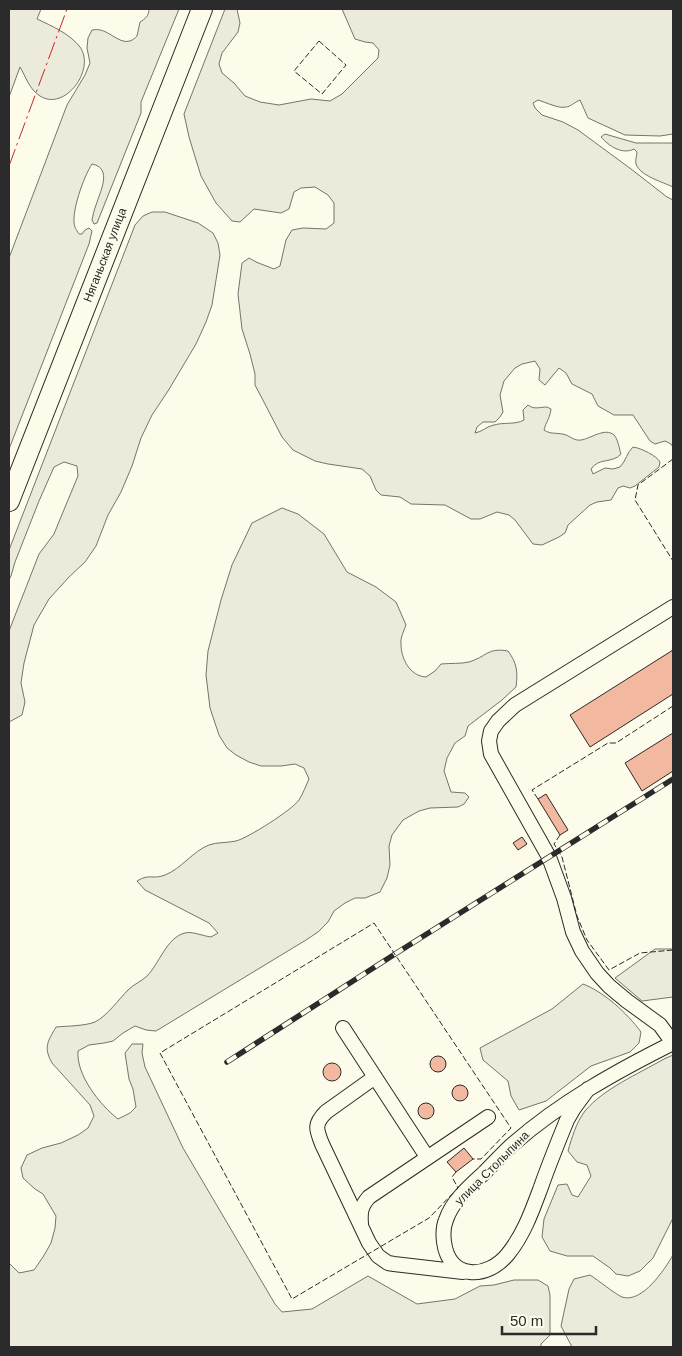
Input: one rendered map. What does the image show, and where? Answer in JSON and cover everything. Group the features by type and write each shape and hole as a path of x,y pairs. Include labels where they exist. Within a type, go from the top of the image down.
{"highway":[{"name":"Няганьская улица","path":"9,500 202,9"}],"street":[{"path":"673,607 516,705 498,720 491,731 489,741 491,754 497,767 540,840 554,868 573,932 582,951 609,986 660,1025 673,1043"},
{"path":"343,1028 427,1157"},
{"name":"улица Столыпина","path":"588,1089 567,1120 528,1223 517,1243 506,1257 494,1266 481,1272 469,1272 457,1268 449,1259 445,1248 443,1232 445,1220 454,1204 512,1145 558,1109 588,1089 616,1072 673,1043"},
{"path":"375,1077 326,1112 319,1118 317,1125 317,1132 322,1144 361,1228 374,1251 388,1263 469,1272"},
{"path":"361,1228 360,1210 369,1197 488,1117"}],"shaded area":[{"path":"9,9 41,9 37,19 66,34 80,47 84,56 84,66 81,76 68,93 59,98 50,99 40,96 30,86 20,67 9,97"},
{"path":"149,9 179,9 141,102 141,113 97,223 94,224 92,220 104,175 98,166 92,164 85,177 74,213 74,221 75,228 79,234 82,234 89,228 92,231 89,244 9,449 9,258 67,105 90,63 87,48 88,38 92,30 103,31 126,42 133,40 137,36 140,22 146,17"},
{"path":"225,9 237,9 240,23 238,32 222,53 219,64 222,73 245,96 260,102 279,105 311,99 330,101 342,94 378,58 379,50 373,43 355,39 342,9 673,9 673,134 660,136 625,135 588,118 580,100 563,107 538,100 533,103 542,115 563,122 578,130 673,200 673,447 665,441 655,444 650,441 633,415 614,415 598,406 592,394 572,384 566,373 559,368 545,385 539,380 540,369 535,361 515,368 504,381 500,395 503,412 495,422 483,422 477,427 475,433 491,426 524,420 523,410 528,405 535,408 547,407 551,409 544,430 547,432 563,434 579,440 606,432 614,435 621,454 614,459 594,465 591,469 593,474 605,468 613,469 620,467 633,447 656,457 660,462 659,467 635,486 618,488 611,500 590,505 568,525 565,533 542,545 533,544 509,515 497,512 480,519 471,519 445,505 411,504 400,497 381,495 376,490 370,476 362,469 315,461 293,450 282,437 255,385 255,374 242,329 238,294 242,263 249,258 274,269 280,266 286,240 292,230 303,228 326,229 334,223 334,203 328,195 315,187 301,188 294,192 289,209 281,213 254,209 240,222 232,221 216,203 201,176 184,114"},
{"path":"605,134 636,143 673,143 673,187 642,172 636,164 637,152 634,149 629,151 620,150 608,144 601,137"},
{"path":"152,212 165,212 198,223 213,233 218,243 220,255 212,305 196,344 152,415 141,438 121,492 108,515 96,546 85,562 49,599 34,625 21,683 25,702 22,715 9,722 9,631 39,554 54,534 78,476 77,466 64,462 54,467 9,580 9,550 135,225 143,216"},
{"path":"282,508 298,514 324,534 347,572 376,587 396,602 406,625 401,639 401,650 405,661 415,674 426,677 441,664 469,662 491,651 501,650 508,651 513,660 517,677 516,687 468,726 465,736 455,743 447,758 444,771 451,792 465,793 469,797 464,804 458,807 430,808 419,811 403,820 392,835 389,846 390,865 387,878 380,892 365,898 355,898 345,903 334,911 328,922 318,932 156,1031 135,1026 113,1041 89,1045 78,1051 81,1070 90,1089 118,1119 130,1113 136,1107 125,1053 132,1044 143,1044 142,1053 145,1067 183,1148 275,1304 282,1312 312,1309 368,1276 417,1304 455,1299 480,1286 514,1280 538,1280 548,1286 550,1295 550,1335 541,1344 541,1347 9,1347 9,1263 19,1273 34,1270 51,1243 56,1216 43,1194 23,1178 21,1168 27,1155 78,1135 88,1128 94,1116 90,1105 52,1063 47,1048 51,1036 56,1027 76,1026 95,1022 108,1012 128,990 147,976 168,945 179,936 191,933 211,937 218,933 209,923 145,890 137,881 145,877 165,875 203,848 212,844 242,839 259,829 295,805 309,779 304,768 295,764 261,766 249,762 227,748 219,735 210,708 206,675 208,651 232,565 252,523"},
{"path":"655,949 673,949 673,997 642,1001 615,978"},
{"path":"583,984 599,992 629,1018 641,1032 639,1043 630,1052 591,1066 546,1101 519,1110 511,1096 508,1081 483,1060 480,1048 552,1009"},
{"path":"673,1055 673,1218 653,1258 640,1271 628,1276 616,1274 593,1256 567,1256 550,1251 542,1237 544,1219 558,1185 567,1184 572,1195 578,1197 591,1176 587,1165 577,1162 568,1151 575,1130 585,1111 592,1103 611,1089"},
{"path":"673,1255 673,1347 572,1347 561,1326 569,1289 574,1279 590,1275 622,1297 630,1298 652,1284"}],"building":[{"path":"673,650 673,694 590,747 570,715"},
{"path":"673,733 673,771 642,791 625,763"},
{"path":"546,794 568,830 560,835 538,799"},
{"path":"522,837 527,844 518,850 513,843"},
{"path":"438,1056 444,1058 446,1064 444,1070 438,1072 432,1070 430,1064 432,1058"},
{"path":"328,1063 336,1063 341,1068 339,1079 328,1081 323,1076 323,1068"},
{"path":"460,1085 466,1087 468,1093 466,1099 460,1101 454,1099 452,1093 454,1087"},
{"path":"426,1103 432,1105 434,1111 432,1117 426,1119 420,1117 418,1111 420,1105"},
{"path":"464,1148 473,1159 456,1172 447,1162"}],"railway":[{"path":"227,1062 673,779"}],"fence":[{"path":"319,41 346,65 322,94 294,71 319,41"},
{"path":"673,459 638,485 635,500 673,561"},
{"path":"538,799 532,790 608,743 616,743 673,706"},
{"path":"560,835 554,844 562,857 577,916 587,940 609,970 640,953 673,950"},
{"path":"456,1172 452,1177 458,1188 429,1218 292,1299 160,1053 374,923 511,1128 481,1159 473,1159"}],"power":[{"path":"9,166 67,9"}]}
